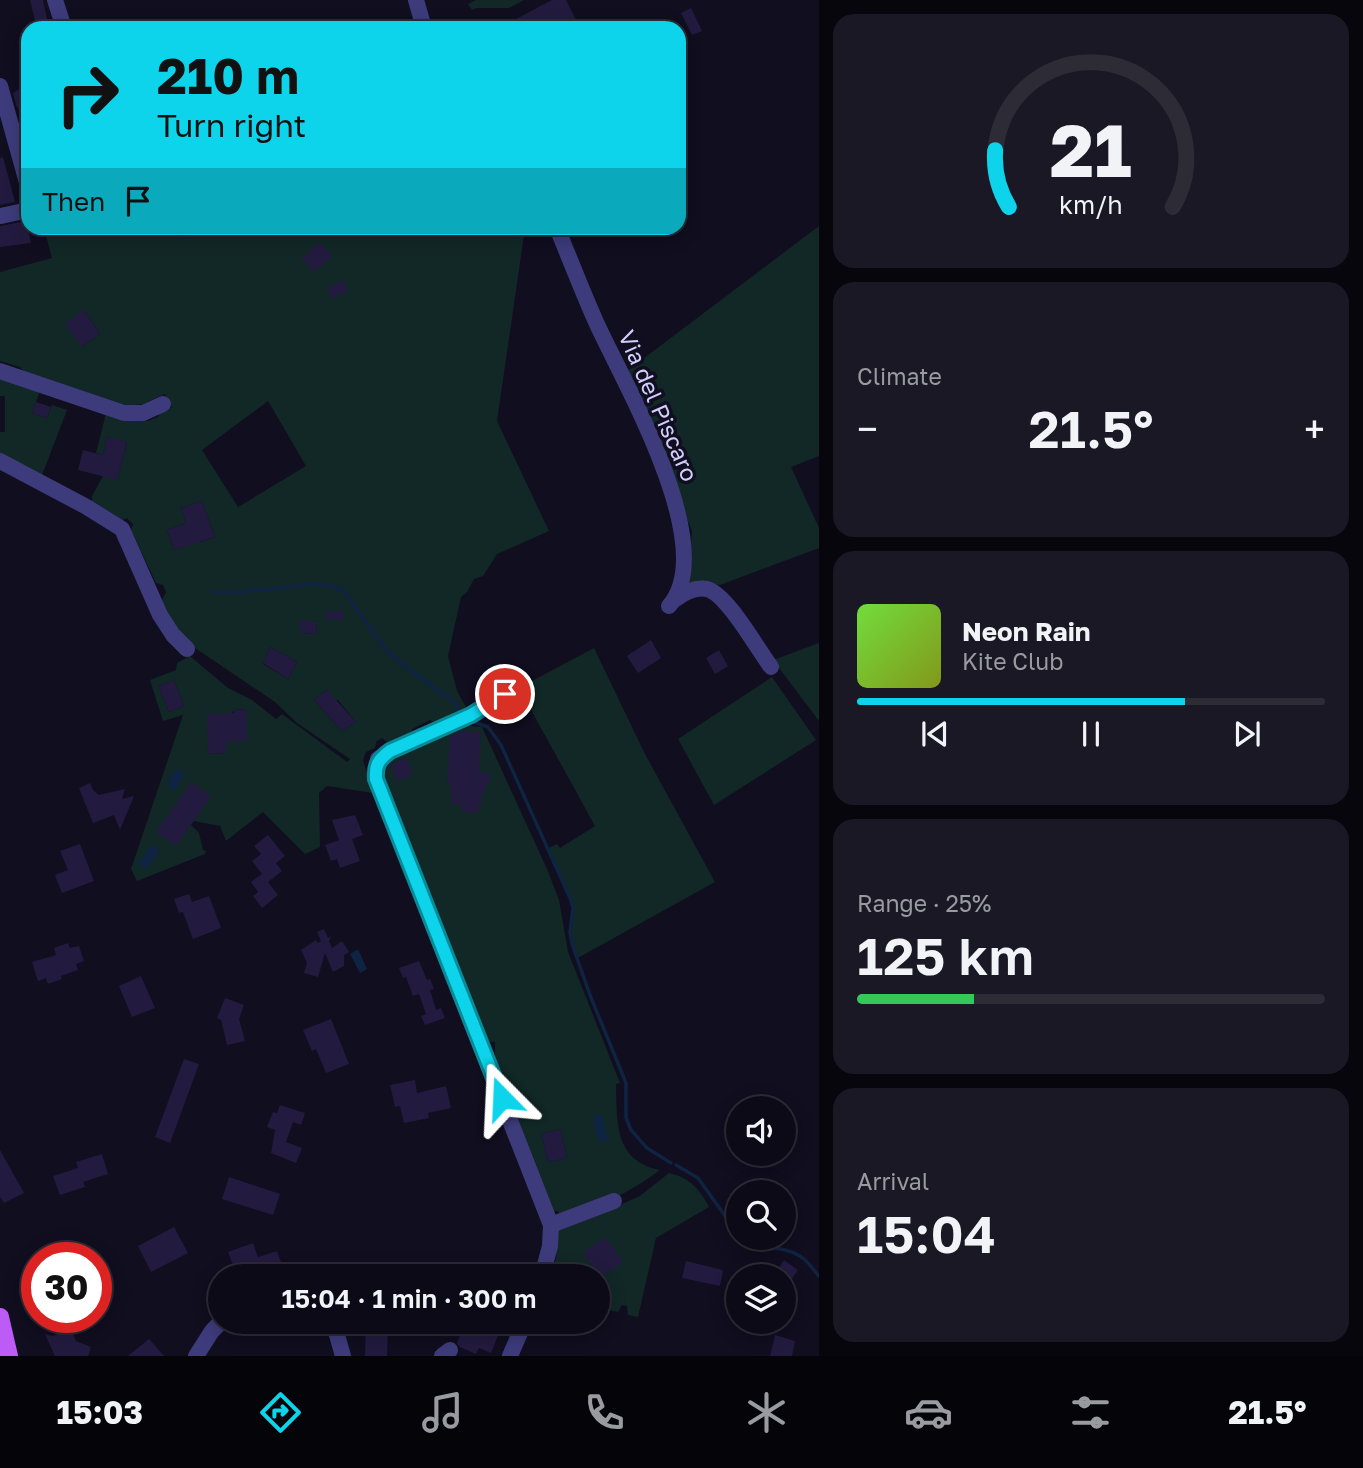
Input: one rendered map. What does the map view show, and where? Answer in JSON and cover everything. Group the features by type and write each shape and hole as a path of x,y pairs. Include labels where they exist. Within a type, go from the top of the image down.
{"main road":[{"path":"0,1317 9,1356"}],"street":[{"path":"55,0 62,21"},
{"path":"416,0 422,21"},
{"path":"0,86 21,161"},
{"path":"1,216 21,212"},
{"name":"Via del Piscaro","path":"560,235 596,323 643,417 674,499 682,528 684,559 681,585 672,603 687,591 695,589 714,592 727,605 771,667"},
{"path":"0,371 124,413 143,413 163,404"},
{"path":"0,461 122,529 160,615 173,635 187,649"},
{"path":"498,702 471,715 428,728 390,751 378,759 376,779 551,1225 545,1264"},
{"path":"551,1225 614,1201"},
{"path":"196,1356 210,1334"},
{"path":"337,1334 343,1356"},
{"path":"510,1356 519,1334"}],"green space":[{"path":"476,0 524,0 509,8 472,10 468,4"},
{"path":"819,226 819,456 791,467 819,528 819,548 720,585 688,585 692,531 627,371"},
{"path":"46,235 524,235 497,421 549,531 497,554 483,576 474,579 461,597 448,656 457,691 466,707 434,723 430,720 412,729 412,733 389,744 382,738 376,742 375,748 366,752 363,760 373,793 327,786 319,793 320,847 305,854 263,812 226,841 220,826 194,821 191,825 199,833 205,854 137,881 131,869 183,715 163,721 150,680 176,670 177,663 190,656 228,688 252,700 276,719 282,714 347,762 350,759 297,723 275,702 192,646 169,618 162,600 166,592 163,585 156,583 131,530 133,524 127,518 120,521 92,502 92,496 103,476 117,479 127,443 107,437 103,455 96,453 106,413 129,421 148,421 172,407 165,394 143,404 128,406 0,361 0,272 52,258","holes":["84,310 100,334 81,347","268,401 306,466 238,507 202,450","202,501 215,537 200,542 198,538 191,544 174,550 167,530 186,523 181,508","301,621 317,622 316,634 301,633","270,647 297,662 288,679 263,664","174,680 184,706 169,712 158,686","327,690 356,722 342,731 314,700","246,709 226,741 226,753 208,754 234,710"]},
{"path":"0,378 40,391 32,413 47,418 52,405 67,410 42,475 0,454 0,432 5,432 5,396 0,396"},
{"path":"819,643 819,721 773,660"},
{"path":"594,648 645,754 715,882 576,959 570,932 573,908 546,849 557,844 560,848 595,826 525,699 516,695 500,708 489,704"},
{"path":"772,677 816,740 714,805 678,739"},
{"path":"459,725 482,727 559,900 568,952 620,1083 616,1084 616,1098 621,1138 634,1158 660,1170 637,1186 560,1219 558,1211 552,1211 495,1065 495,1042 486,1041 382,781 385,761","holes":["561,1129 567,1158 548,1162 541,1134"]},
{"path":"669,1173 693,1185 709,1207 656,1238 638,1317 628,1315 627,1306 622,1305 618,1312 610,1310 610,1264 554,1264 557,1229 640,1196"}],"water":[{"path":"179,769 184,775 173,790 168,786 169,781 172,773"},
{"path":"152,845 160,851 144,869 139,862"},
{"path":"358,949 367,969 360,973 350,954"},
{"path":"598,1114 602,1116 608,1140 599,1142 593,1119"}],"building":[{"path":"30,0 43,0 48,21 35,21"},
{"path":"552,0 566,0 576,21 512,21"},
{"path":"691,8 702,31 692,35 681,13"},
{"path":"21,88 21,113 16,105 13,93"},
{"path":"3,157 15,202 0,205 0,158"},
{"path":"21,222 21,235 29,235 31,243 0,247 0,226"},
{"path":"320,242 332,256 314,272 302,258"},
{"path":"342,280 348,291 332,299 327,288"},
{"path":"84,310 100,334 81,347 65,323"},
{"path":"36,402 51,407 47,418 32,413"},
{"path":"107,437 127,442 117,480 78,470 83,450 103,455"},
{"path":"202,501 215,537 174,550 167,530 186,523 181,508"},
{"path":"344,611 344,620 326,620 326,612"},
{"path":"301,620 317,622 316,634 300,633"},
{"path":"651,640 661,658 638,673 627,656"},
{"path":"270,647 297,662 288,679 263,663"},
{"path":"719,650 728,666 715,674 706,658"},
{"path":"174,680 184,706 169,712 158,686"},
{"path":"327,690 356,722 342,731 314,700"},
{"path":"246,709 247,741 226,742 226,753 208,754 207,714 234,713 234,710"},
{"path":"461,731 481,732 479,772 490,773 490,784 486,784 486,793 482,793 478,813 462,812 463,805 451,804 452,785 447,785 450,736"},
{"path":"407,758 413,775 397,781 390,764"},
{"path":"191,782 211,796 176,846 156,832"},
{"path":"90,783 99,795 125,789 122,799 134,796 120,830 114,815 93,823 79,788"},
{"path":"355,815 363,835 352,839 360,861 340,868 337,859 331,861 325,845 339,840 332,820"},
{"path":"268,835 285,856 276,863 282,871 268,882 278,895 262,908 253,896 258,892 251,882 262,874 252,861 261,854 254,846"},
{"path":"80,844 94,881 62,893 55,875 68,870 60,851"},
{"path":"189,894 192,902 209,896 221,928 193,939 183,912 179,913 174,899"},
{"path":"324,929 328,938 331,936 329,941 332,948 342,941 349,952 344,955 344,966 333,972 325,953 318,977 304,973 307,963 301,950 316,940 318,943 321,941 317,932"},
{"path":"68,943 70,948 79,946 84,961 76,964 78,970 48,984 46,978 38,981 32,962 56,955 54,948"},
{"path":"419,961 434,989 430,990 436,1010 441,1008 445,1018 425,1025 421,1016 426,1014 419,994 413,996 406,977 403,978 399,968"},
{"path":"141,976 155,1008 132,1017 119,986"},
{"path":"225,998 244,1005 239,1019 245,1041 227,1045 221,1020 217,1018"},
{"path":"331,1019 349,1064 326,1073 316,1049 312,1051 303,1030"},
{"path":"184,1059 199,1064 170,1143 155,1137"},
{"path":"415,1080 417,1093 446,1086 451,1108 428,1113 429,1118 404,1123 400,1106 395,1107 390,1085"},
{"path":"280,1105 305,1113 301,1125 293,1122 286,1142 302,1148 296,1163 271,1153 275,1130 267,1127 273,1112 277,1113"},
{"path":"561,1129 567,1158 548,1162 541,1134"},
{"path":"0,1150 24,1193 4,1203 0,1197"},
{"path":"102,1154 108,1174 83,1182 85,1187 60,1195 53,1176 78,1168 76,1162"},
{"path":"229,1177 280,1194 273,1215 222,1199"},
{"path":"174,1227 188,1253 151,1272 138,1246"},
{"path":"605,1237 623,1262 610,1271 610,1264 591,1264 583,1253"},
{"path":"253,1243 258,1257 277,1251 282,1264 232,1264 228,1252"},
{"path":"686,1261 723,1270 720,1286 682,1278"},
{"path":"72,1333 76,1341 91,1347 88,1356 55,1356 45,1334 53,1336"},
{"path":"366,1334 388,1334 387,1356 365,1356"},
{"path":"461,1334 499,1334 491,1353 479,1348 476,1354 457,1343"},
{"path":"775,1335 795,1341 792,1356 770,1356"},
{"path":"149,1339 164,1356 128,1356"}],"waterway":[{"path":"212,592 240,592 317,584 343,590 384,647 398,661 455,703 459,713"},
{"path":"471,721 488,727 501,745 570,898 573,908 570,932 572,944 626,1083 626,1118 631,1130 647,1148 671,1163"},
{"path":"676,1165 698,1178 726,1217"},
{"path":"785,1250 797,1254 819,1276"}],"route":[{"path":"502,1098 376,779 375,769 378,759 390,751 471,715 505,694"}]}
